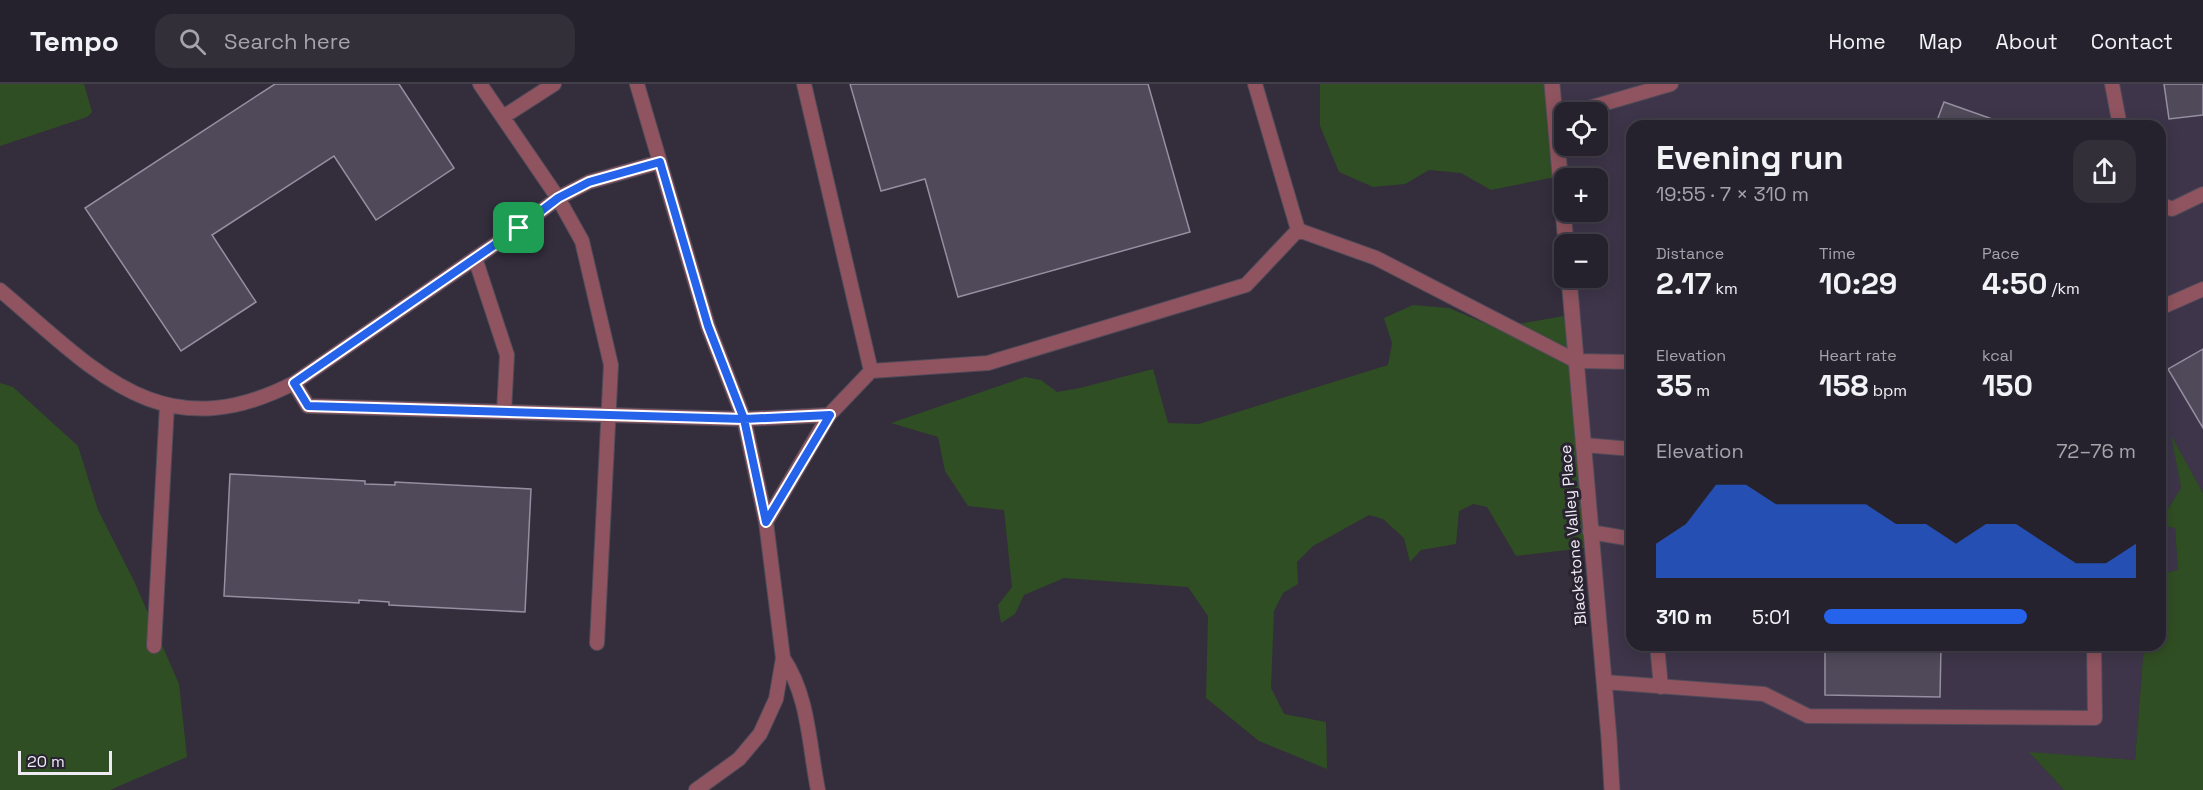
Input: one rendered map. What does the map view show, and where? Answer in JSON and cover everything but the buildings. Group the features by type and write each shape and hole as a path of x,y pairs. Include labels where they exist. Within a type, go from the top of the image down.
{"street":[{"path":"1552,84 1556,102"},
{"path":"1562,156 1566,234"},
{"name":"Blackstone Valley Place","path":"1570,288 1612,790"}],"lane":[{"path":"480,84 558,198 582,241 611,365 597,643"},
{"path":"503,117 554,84"},
{"path":"637,84 708,326 744,419 766,522 783,658 776,699 760,734 739,759 696,790"},
{"path":"804,84 871,371"},
{"path":"1255,84 1299,230"},
{"path":"1608,102 1671,84"},
{"path":"2112,84 2119,120"},
{"path":"0,290 103,375 135,394 183,408 222,408 258,399 294,383 476,258 558,198 589,182 660,162"},
{"path":"2166,206 2172,209 2203,194"},
{"path":"766,522 830,415 871,371 988,363 1246,285 1299,230"},
{"path":"1299,230 1376,258 1576,361 1626,362"},
{"path":"476,258 507,355 504,412"},
{"path":"2166,305 2203,289"},
{"path":"294,383 308,406 744,419 830,415"},
{"path":"154,646 167,405"},
{"path":"1584,445 1626,448"},
{"path":"1590,532 1626,538"},
{"path":"1658,651 1661,687"},
{"path":"1604,682 1764,694 1808,716 2095,718 2094,651"},
{"path":"783,658 794,673 800,691 818,790"}],"shaded area":[{"path":"1549,84 2203,84 2203,493 2172,437 2181,488 2166,512 2166,120 1626,120 1626,651 2144,651 2135,760 2030,753 2064,790 1610,790 1584,548 1567,323 1564,316 1562,288 1608,288 1608,234 1559,234 1559,222 1608,222 1608,168 1555,168 1554,156 1608,156 1608,102 1554,102 1554,152"},
{"path":"2166,526 2175,528 2178,570 2166,573"}],"green space":[{"path":"0,84 84,84 92,112 87,117 0,146"},
{"path":"1320,84 1548,84 1554,177 1491,190 1461,173 1429,170 1405,184 1373,187 1339,172 1320,126"},
{"path":"1413,305 1449,308 1496,328 1564,316 1567,323 1575,410 1584,548 1516,556 1487,507 1473,504 1459,511 1456,544 1421,550 1410,562 1404,538 1383,519 1369,515 1313,546 1297,562 1298,584 1283,593 1274,611 1271,688 1284,714 1326,722 1327,769 1259,741 1206,698 1208,616 1188,587 1064,578 1024,595 1015,614 1001,623 998,605 1012,587 1004,510 968,506 945,471 938,437 891,423 1025,377 1041,380 1057,392 1153,369 1168,423 1199,424 1388,365 1392,343 1384,318"},
{"path":"0,383 13,387 78,446 98,510 134,581 179,684 187,757 110,790 0,790"},
{"path":"2171,435 2203,493 2203,790 2064,790 2029,752 2135,760 2144,651 2166,651 2166,573 2178,570 2175,528 2166,526 2166,512 2181,488"}],"route":[{"path":"519,228 294,383 308,406 744,419 766,522 830,415 744,419 708,326 660,162 589,182 558,198 519,228"}]}
